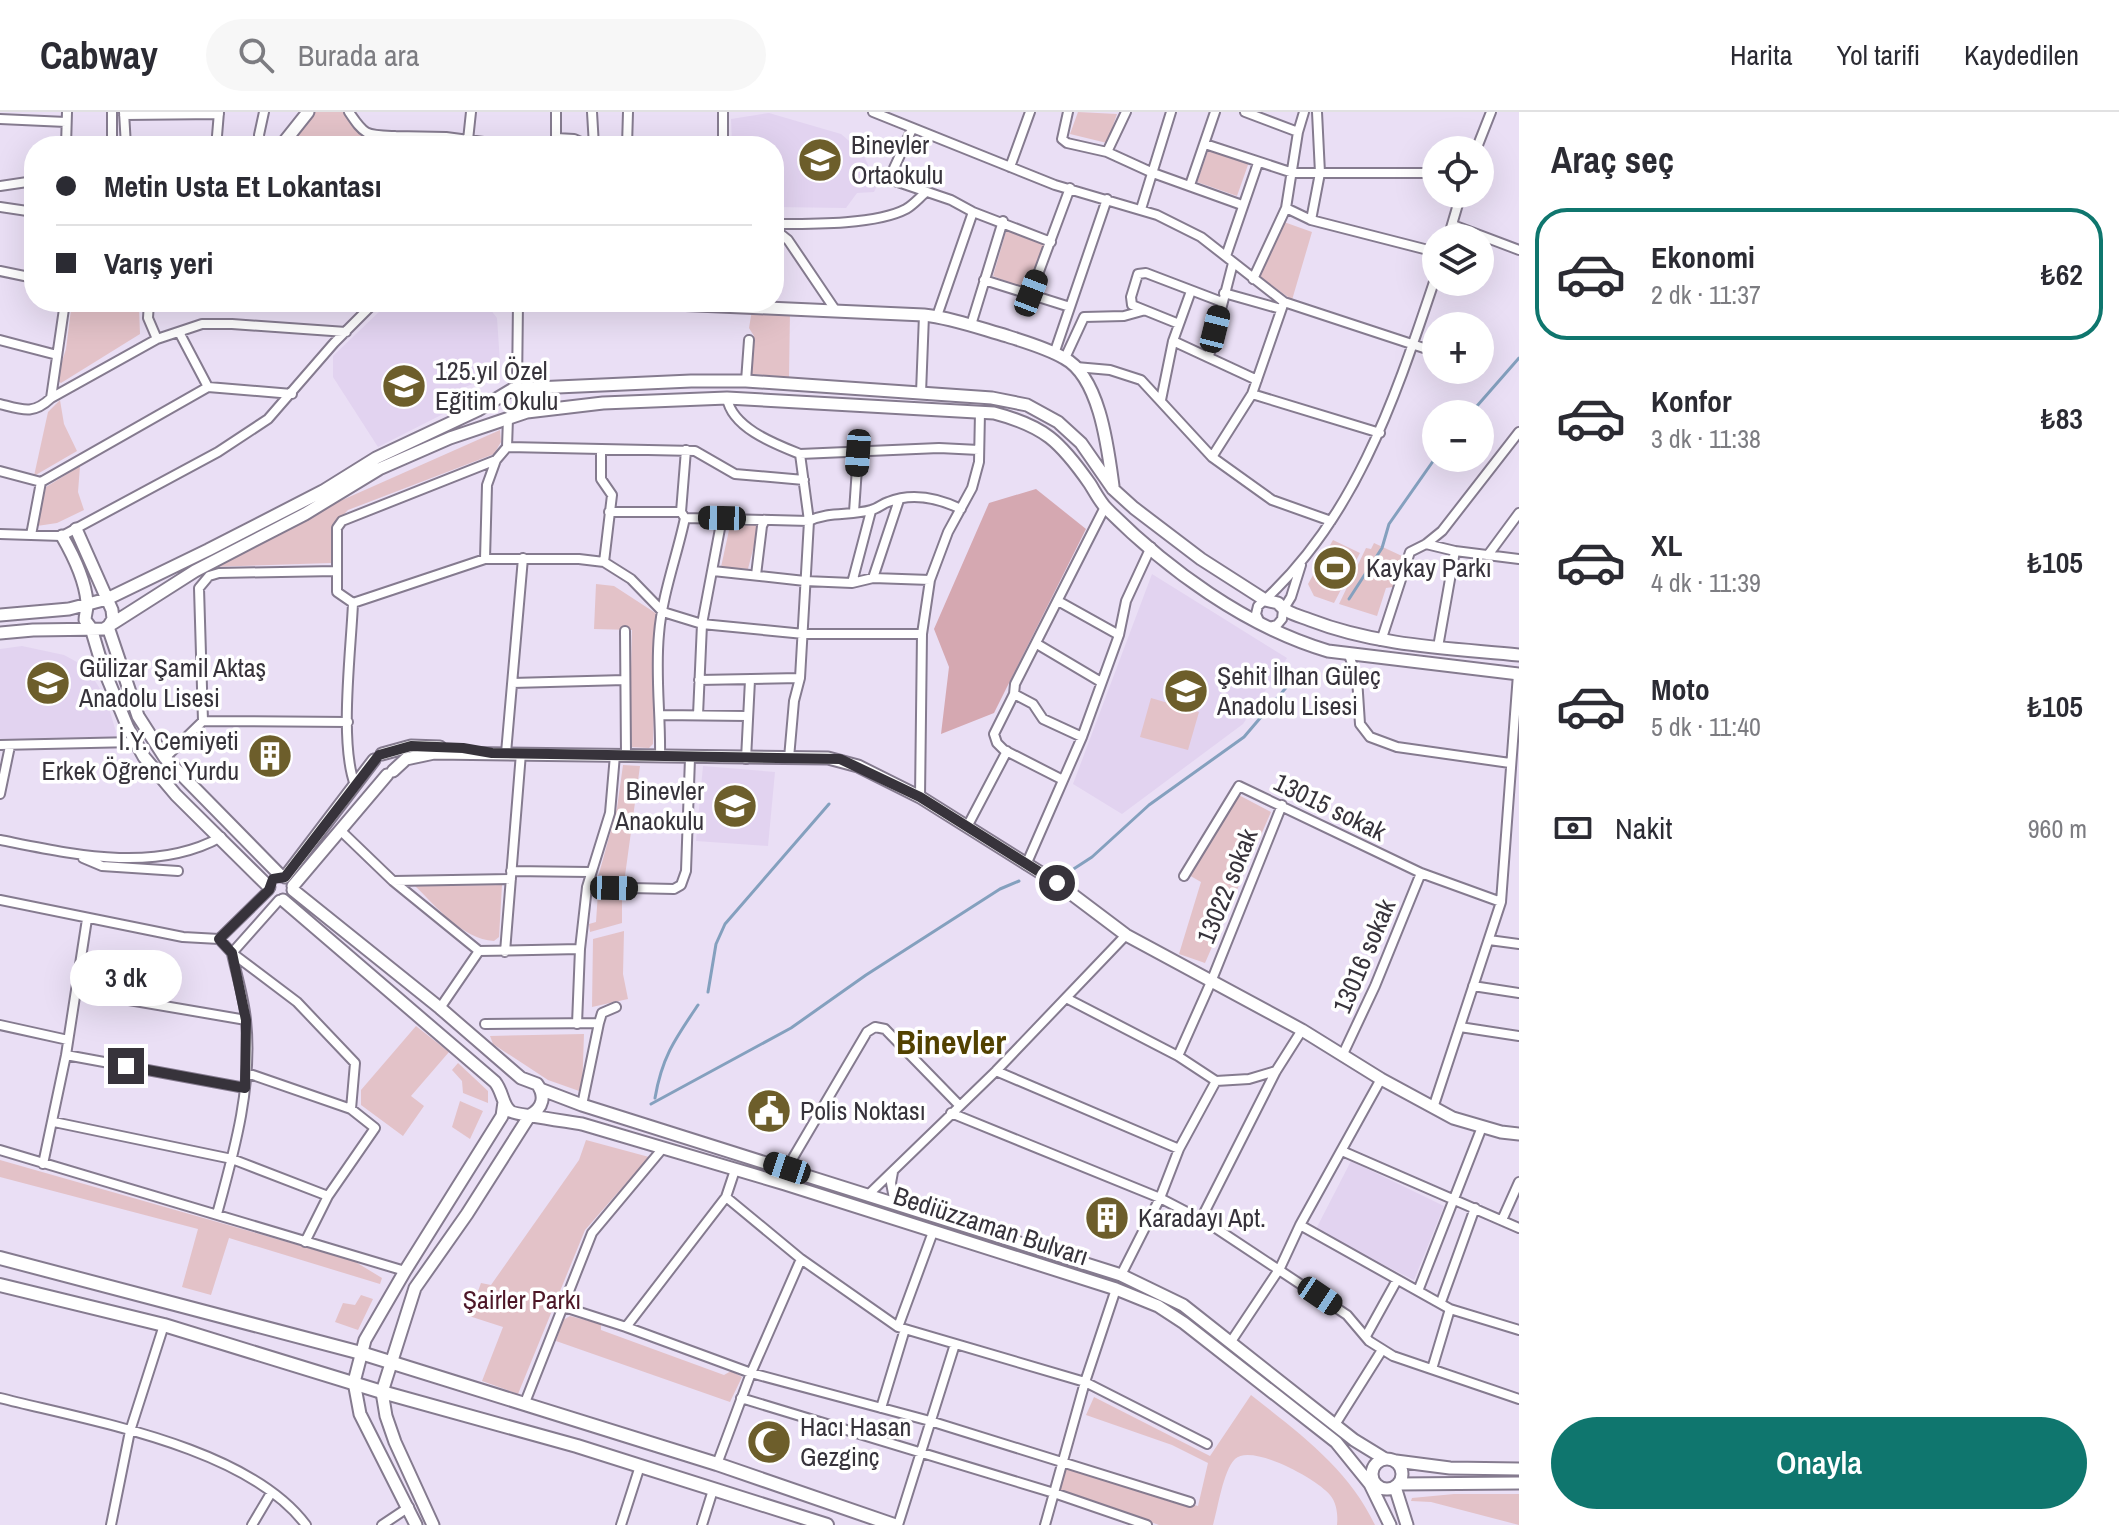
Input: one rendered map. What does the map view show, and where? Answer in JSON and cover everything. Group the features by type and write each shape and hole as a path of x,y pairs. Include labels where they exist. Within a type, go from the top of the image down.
{"main road":[{"path":"0,1258 361,1353 717,1464 896,1525"},
{"path":"0,1285 164,1325 640,1466 827,1525"}],"street":[{"path":"112,112 112,136"},
{"path":"125,136 124,113 165,112 219,113 217,136"},
{"path":"259,136 264,112"},
{"path":"289,136 308,112"},
{"path":"349,112 368,135 372,136"},
{"path":"468,136 471,112"},
{"path":"556,112 556,136"},
{"path":"592,112 592,136"},
{"path":"627,136 628,112"},
{"path":"723,112 723,136"},
{"path":"873,112 1055,185 1141,209 1201,237 1283,306"},
{"path":"1068,112 1062,139 1067,143 1107,152 1153,173 1242,205"},
{"path":"1141,209 1171,112"},
{"path":"1190,185 1215,112"},
{"path":"1245,112 1298,132"},
{"path":"1253,279 1286,208 1304,112"},
{"path":"1311,220 1320,173 1317,112"},
{"path":"1482,136 1491,112"},
{"path":"1010,167 1026,113"},
{"path":"1107,152 1123,113"},
{"path":"0,119 66,117"},
{"path":"912,129 889,179 958,203 973,212 1051,242"},
{"path":"1205,144 1293,173 1422,173"},
{"path":"1209,356 1242,205 1258,163"},
{"path":"0,186 24,182"},
{"path":"1031,293 1070,188"},
{"path":"784,226 835,224 896,213 925,193"},
{"path":"1060,356 1070,307 1107,199"},
{"path":"0,207 24,211"},
{"path":"1286,208 1311,220 1422,248"},
{"path":"937,316 973,212"},
{"path":"971,325 1003,221"},
{"path":"784,236 836,311"},
{"path":"1494,241 1519,250"},
{"path":"0,271 24,276"},
{"path":"1179,324 1132,305 1131,297 1138,274 1146,273 1191,291 1283,306 1422,347"},
{"path":"984,280 1070,307"},
{"path":"1161,400 1173,341 1191,291"},
{"path":"1264,625 1256,610 1303,562 1366,463 1380,433 1429,296"},
{"path":"1212,457 1252,394 1283,306"},
{"path":"784,308 937,316 1060,356 1076,367 1090,387 1108,444 1113,489"},
{"path":"1060,356 1084,317 1124,316 1144,311"},
{"path":"51,398 63,312"},
{"path":"148,312 157,339"},
{"path":"0,534 62,536 218,452 268,419 365,312"},
{"path":"485,559 487,485 496,460 507,447 511,417 504,407 515,391 518,312"},
{"path":"921,393 924,315"},
{"path":"0,404 31,410 41,407 51,398 157,339 202,324 346,332"},
{"path":"326,330 334,343"},
{"path":"179,332 208,387"},
{"path":"0,340 57,355"},
{"path":"746,381 749,340"},
{"path":"1173,341 1257,380"},
{"path":"1076,367 1110,370 1141,380 1212,457 1272,500 1331,521"},
{"path":"0,615 69,609 107,599 323,491 376,458 515,391 623,383 746,381 992,398 1027,405 1058,422 1081,443 1113,489 1201,559 1265,600 1278,603 1283,610 1330,628 1381,641 1519,655"},
{"path":"0,471 41,482 208,387 292,394"},
{"path":"515,391 530,398 527,412"},
{"path":"1252,394 1380,433"},
{"path":"727,398 729,409 745,425 773,444 800,454 911,449 979,450"},
{"path":"0,633 100,630 108,627 195,571 305,514 379,469 450,438 527,412 603,403 727,398 980,412 1027,422 1043,431 1066,453 1105,507 1151,547 1199,588 1264,625 1306,645 1349,655 1518,674 1501,902 1434,1105"},
{"path":"920,797 922,634 930,580 948,532 972,488 979,450 980,412"},
{"path":"1381,641 1410,552 1442,531 1519,432"},
{"path":"1081,443 1094,442 1104,433"},
{"path":"507,447 686,450 695,451 735,474 804,480"},
{"path":"601,449 601,479 612,495 604,562"},
{"path":"660,757 661,715 657,704 659,631 683,515 686,450"},
{"path":"854,512 858,453"},
{"path":"789,758 804,634 809,521 800,454"},
{"path":"353,603 337,592 337,528 342,521 496,460"},
{"path":"31,535 41,482"},
{"path":"609,512 809,521 819,515 871,511 899,500 935,497 961,509"},
{"path":"873,578 899,500"},
{"path":"1063,780 998,745 994,734 1014,694 1015,684 1105,507"},
{"path":"852,583 871,511"},
{"path":"1488,555 1519,513"},
{"path":"698,715 702,624 722,518"},
{"path":"756,575 765,520"},
{"path":"76,529 113,614 108,627 138,716 165,758 288,882 521,1078 532,1080 540,1089 540,1106 530,1115 415,1288 382,1392 386,1416 433,1525"},
{"path":"62,536 73,555 84,590 88,605 84,615 135,742 176,795 221,837 269,888 273,897 281,900 495,1082 511,1112 524,1117 530,1115"},
{"path":"1426,544 1519,559"},
{"path":"1026,865 1082,737 1119,635 1126,601 1151,547"},
{"path":"1438,647 1455,551"},
{"path":"506,753 523,558"},
{"path":"353,603 485,559 604,562 631,579 663,612 702,624 804,634 922,634"},
{"path":"1264,625 1280,622 1303,562"},
{"path":"203,721 199,588 203,580 219,573 336,571"},
{"path":"713,571 852,583 873,578 930,580"},
{"path":"101,586 121,592"},
{"path":"69,609 80,601 84,590"},
{"path":"1058,601 1119,635"},
{"path":"353,603 348,722 349,768 355,785"},
{"path":"117,654 116,635 130,612"},
{"path":"69,629 80,632 89,640 100,659"},
{"path":"577,1024 580,949 589,872 610,813 620,755 625,631"},
{"path":"1037,644 1101,682"},
{"path":"1349,655 1357,678 1360,724 1370,737 1397,747 1510,763"},
{"path":"699,680 800,678"},
{"path":"512,683 625,680"},
{"path":"746,759 750,680"},
{"path":"1014,694 1033,704 1043,719 1082,737"},
{"path":"661,715 747,716"},
{"path":"165,758 203,721 348,722"},
{"path":"0,745 135,742"},
{"path":"0,794 10,746"},
{"path":"232,953 281,900 290,896 288,882 378,757 411,746 463,748 492,753"},
{"path":"967,827 1007,751"},
{"path":"288,882 406,759 434,753 840,759 920,797 1065,889 1126,935 1302,1030 1381,1079 1453,1118 1519,1134"},
{"path":"505,952 521,753"},
{"path":"378,757 373,767 377,773 390,773"},
{"path":"378,757 392,758 394,764 390,773"},
{"path":"587,887 674,889 681,885 686,871 690,758"},
{"name":"13015 sokak","path":"1184,876 1239,786 1421,873 1501,902"},
{"name":"13022 sokak","path":"1178,1056 1282,805"},
{"path":"340,830 393,881 479,951 580,949"},
{"path":"0,840 75,854 127,859 202,848 221,837"},
{"path":"75,854 102,866 178,871"},
{"path":"393,881 589,872"},
{"name":"13016 sokak","path":"1343,1054 1375,986 1421,873"},
{"path":"219,939 269,888 273,879 288,882"},
{"path":"0,900 183,937 219,939 232,953 297,1002 355,1063 351,1109"},
{"path":"43,1164 54,1122 87,919"},
{"path":"868,1195 996,1071 1126,935"},
{"path":"1489,940 1519,944"},
{"path":"440,1008 479,951"},
{"path":"217,1214 232,1159 247,1073 246,1020 232,953"},
{"path":"1473,986 1519,993"},
{"path":"76,991 246,1020"},
{"path":"1066,998 1178,1056 1216,1081 1249,1079 1276,1071"},
{"path":"582,1105 602,1013 616,1007"},
{"path":"485,1024 599,1023"},
{"path":"0,1025 68,1040"},
{"path":"1460,1027 1519,1036"},
{"path":"785,1184 787,1168 872,1028 885,1029 959,1105"},
{"path":"1201,1219 1276,1071 1302,1030"},
{"path":"66,1055 245,1088"},
{"path":"996,1071 1179,1149"},
{"path":"247,1073 351,1109 375,1128 328,1196 305,1242"},
{"path":"416,1525 372,1442 358,1405 354,1382 365,1340 502,1116 510,1083 521,1078"},
{"path":"1230,1343 1280,1268 1300,1225 1381,1079"},
{"path":"1121,1275 1160,1198 1179,1149 1216,1081"},
{"name":"Bediüzzaman Bulvarı","path":"540,1089 582,1105 1121,1275 1177,1302 1354,1440 1390,1460 1450,1468 1519,1469"},
{"path":"951,1113 1160,1198 1201,1219 1280,1268 1347,1315 1382,1350 1411,1363 1519,1399"},
{"name":"Bediüzzaman Bulvarı","path":"530,1115 582,1124 785,1184 1116,1289 1158,1306 1336,1442 1375,1489 1390,1525"},
{"path":"54,1122 232,1159 328,1196"},
{"path":"1418,1291 1482,1127"},
{"path":"524,1405 592,1233 663,1148"},
{"path":"0,1150 405,1271"},
{"path":"1342,1151 1519,1228"},
{"path":"626,1327 726,1197 735,1170"},
{"path":"893,1172 891,1183 895,1204"},
{"path":"1502,1220 1519,1182"},
{"path":"726,1197 801,1259 902,1328 1085,1382 1207,1444"},
{"path":"1441,1302 1475,1208"},
{"path":"1300,1225 1450,1309 1519,1330"},
{"path":"881,1408 902,1328 933,1232"},
{"path":"717,1464 751,1373 801,1259"},
{"path":"1366,1336 1397,1280"},
{"path":"1045,1525 1085,1382 1116,1289"},
{"path":"561,1306 751,1373 930,1421 1190,1502"},
{"path":"1432,1369 1450,1309"},
{"path":"111,1525 130,1431 164,1325"},
{"path":"896,1525 955,1344"},
{"path":"1336,1423 1382,1350"},
{"path":"333,1376 358,1405"},
{"path":"0,1398 130,1431 230,1465 294,1509 306,1525"},
{"path":"741,1398 1054,1493 1147,1525"},
{"path":"386,1416 395,1403 413,1400"},
{"path":"1407,1525 1396,1485 1402,1470 1390,1460 1377,1463 1373,1470 1375,1489 1396,1485 1519,1483"},
{"path":"621,1525 640,1466"},
{"path":"702,1525 713,1490"},
{"path":"252,1525 271,1493"},
{"path":"382,1525 409,1507"}],"shaded area":[{"name":"Binevler Ortaokulu","path":"769,113 841,134 862,152 870,169 880,179 874,192 857,193 846,208 784,207 784,136 732,136 731,119"},
{"name":"125.yıl Özel Eğitim Okulu","path":"379,312 492,312 497,318 500,363 496,374 449,394 455,408 378,447 333,377 333,356"},
{"path":"1036,489 1086,529 994,713 941,734 949,667 934,629 989,503"},
{"name":"Şehit İlhan Güleç Anadolu Lisesi","path":"1152,574 1287,658 1243,724 1122,814 1073,784"},
{"name":"Gülizar Şamil Aktaş Anadolu Lisesi","path":"22,646 64,655 86,667 106,698 119,742 0,742 0,649"},
{"name":"Binevler Anaokulu","path":"703,766 775,772 768,846 696,841"},
{"path":"1351,1161 1444,1206 1414,1280 1315,1231"}],"green space":[{"path":"313,112 344,112 362,136 293,136"},
{"path":"1078,112 1117,114 1107,143 1070,134"},
{"path":"1209,148 1249,162 1237,196 1197,182"},
{"path":"1284,222 1312,232 1292,300 1259,276"},
{"path":"1007,228 1045,244 1028,290 993,276"},
{"path":"790,311 789,377 751,374 754,336 749,328 752,312"},
{"path":"71,312 139,312 140,334 61,383 56,380 66,349"},
{"path":"60,400 64,424 77,451 34,476 48,412"},
{"path":"500,430 501,442 494,454 348,510 331,528 331,563 210,567 313,513"},
{"path":"80,466 78,492 84,510 57,523 37,526 46,487"},
{"path":"731,521 760,522 748,569 721,567"},
{"name":"Kaykay Parkı","path":"1333,540 1360,553 1334,603 1314,596 1308,584"},
{"path":"1374,543 1402,556 1393,587 1386,588 1377,616 1339,604 1366,548 1371,549"},
{"path":"596,584 614,586 657,614 653,744 649,748 629,747 632,630 594,629"},
{"path":"1151,698 1199,712 1188,750 1140,737"},
{"path":"623,765 640,766 624,883 597,881 617,808"},
{"path":"1233,792 1271,812 1205,963 1179,954 1201,882 1187,874"},
{"path":"502,885 499,937 494,941 471,935 441,912 415,886"},
{"path":"598,892 622,892 622,923 590,932 589,924 596,922"},
{"path":"624,931 623,974 628,999 592,1007 593,939"},
{"path":"416,1026 449,1052 411,1096 424,1106 403,1136 361,1105 361,1090"},
{"path":"584,1034 582,1092 548,1080 493,1044 490,1036"},
{"path":"458,1063 488,1091 488,1103 463,1093 462,1081 452,1070"},
{"path":"460,1101 483,1111 470,1139 452,1127"},
{"name":"Şairler Parkı","path":"586,1140 649,1157 585,1230 518,1394 482,1381 503,1327 469,1316 481,1283 491,1285 579,1160"},
{"path":"0,1160 354,1261 382,1278 380,1284 229,1238 211,1295 182,1287 198,1229 0,1177"},
{"path":"361,1295 373,1299 358,1330 335,1322 343,1303 355,1305"},
{"path":"570,1316 601,1324 601,1330 724,1375 731,1371 742,1377 730,1402 556,1341 563,1320"},
{"path":"1251,1395 1337,1469 1375,1525 1337,1525 1334,1502 1323,1488 1284,1465 1255,1456 1243,1455 1231,1465 1213,1525 1159,1525 1058,1489 1065,1468 1198,1506 1208,1463 1172,1445 1086,1415 1094,1397 1210,1456"},
{"path":"1454,1494 1519,1494 1519,1525 1431,1502 1411,1501 1412,1498"}],"waterway":[{"path":"1482,400 1519,358"},
{"path":"1349,599 1382,548 1389,524 1425,472"},
{"path":"1072,870 1092,857 1149,805 1244,737 1290,683"},
{"path":"708,992 716,944 725,924 829,804"},
{"path":"651,1104 791,1028 866,975 1000,889 1019,881"},
{"path":"655,1098 670,1049 698,1005"}],"place":[{"name":"Binevler Ortaokulu","path":"820,160"},
{"name":"125.yıl Özel Eğitim Okulu","path":"404,386"},
{"name":"Kaykay Parkı","path":"1335,568"},
{"name":"Gülizar Şamil Aktaş Anadolu Lisesi","path":"48,683"},
{"name":"Şehit İlhan Güleç Anadolu Lisesi","path":"1186,691"},
{"name":"İ.Y. Cemiyeti Erkek Öğrenci Yurdu","path":"270,756"},
{"name":"Binevler Anaokulu","path":"735,806"},
{"name":"Polis Noktası","path":"769,1111"},
{"name":"Karadayı Apt.","path":"1107,1218"},
{"name":"Hacı Hasan Gezginç","path":"769,1442"}],"district":[{"name":"Binevler","path":"951,1042"}],"route":[{"path":"126,1066 245,1088 246,1020 232,953 219,939 269,890 273,879 285,877 376,757 411,746 463,748 492,753 840,759 920,797 1057,883"}]}
